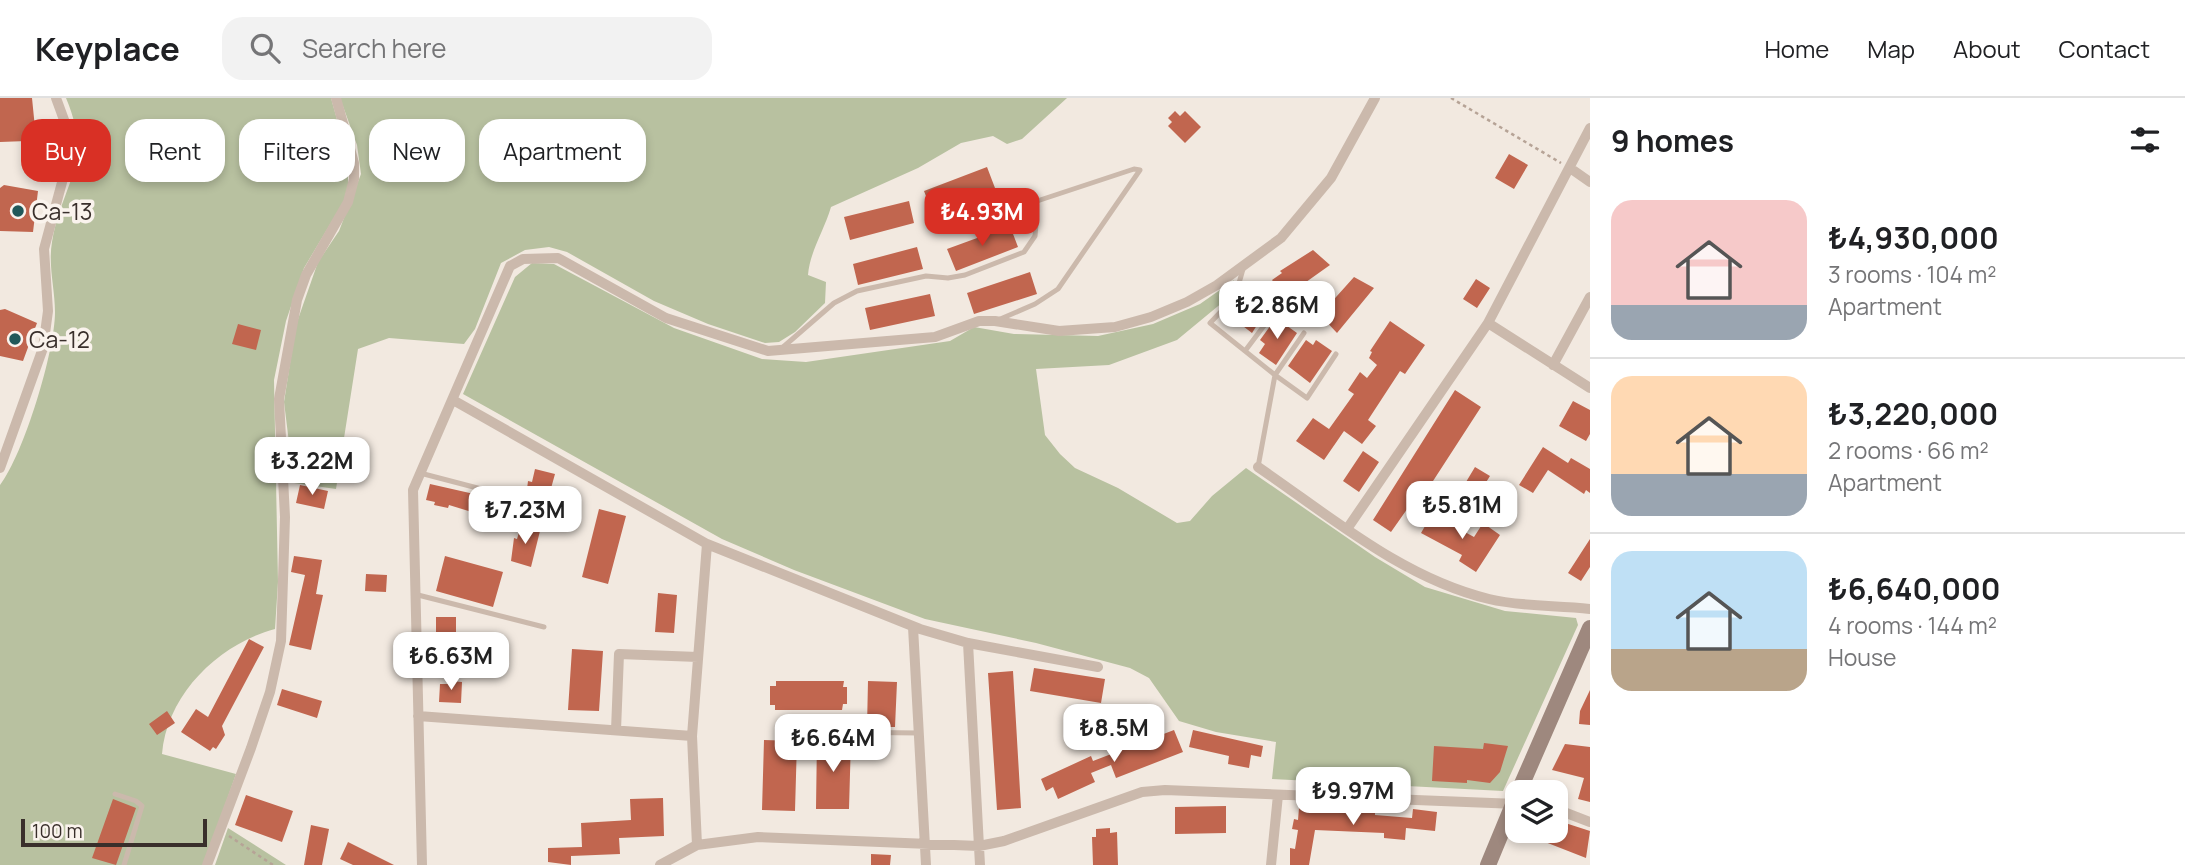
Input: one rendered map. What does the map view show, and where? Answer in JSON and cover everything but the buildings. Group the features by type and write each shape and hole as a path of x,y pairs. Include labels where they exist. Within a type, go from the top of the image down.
{"street":[{"path":"0,468 43,348 48,311 44,249 71,149 57,98"},
{"path":"207,865 270,692 281,641 285,517 279,399 298,300 306,275 348,202 354,179 354,163 336,98"},
{"path":"422,865 418,595 413,490 418,473 453,400 510,266 536,256 558,258 666,318 768,351 935,337 979,321 1059,331 1115,327 1151,317 1187,302 1244,266 1281,238 1309,208 1331,178 1375,98"},
{"path":"1347,528 1488,323 1590,128"},
{"path":"1570,169 1590,182"},
{"path":"1553,365 1590,297"},
{"path":"1488,323 1590,388"},
{"path":"453,400 707,544 913,627 968,643 1098,667"},
{"path":"1258,467 1347,528 1427,578 1457,590 1510,602 1590,609"},
{"path":"697,845 692,736 707,544"},
{"path":"913,627 926,865"},
{"path":"1524,780 1590,628"},
{"path":"968,643 980,865"},
{"path":"616,730 619,654 698,657"},
{"path":"418,716 692,736"},
{"path":"660,865 697,845 758,836 979,846 1017,837 1142,792 1165,790 1505,799"},
{"path":"1270,865 1278,794"},
{"path":"1568,814 1590,822"},
{"path":"1488,865 1505,825"}],"lane":[{"path":"942,220 993,202 1028,204 1134,169 1140,170 1058,289 1035,304 995,321"},
{"path":"778,351 845,296 900,280 965,275 1024,252 1035,236 1036,224 1028,204"},
{"path":"1244,266 1235,297 1210,323 1307,398 1336,354"},
{"path":"1245,351 1275,311"},
{"path":"1258,467 1275,375 1304,333"},
{"path":"418,473 508,496"},
{"path":"418,595 544,627"},
{"path":"830,732 919,733"},
{"path":"115,794 136,801 142,806 124,865"}],"path":[{"path":"1451,98 1570,169"},
{"path":"219,830 273,865"}],"green space":[{"path":"66,98 331,98 337,119 239,119 239,182 348,182 344,201 304,268 286,321 274,380 278,582 275,629 234,646 199,675 174,711 166,732 162,754 236,774 204,865 0,865 0,485 28,427 50,351 55,312 52,242 70,182 111,182 111,119 73,119"},
{"path":"340,98 1067,98 1022,139 1007,144 993,136 961,143 918,168 831,207 811,258 808,275 826,282 825,303 795,332 779,342 765,343 708,324 654,301 567,252 549,247 525,250 501,263 475,329 464,344 389,338 358,349 336,489 294,483 284,402 296,325 318,262 339,231 361,174 355,139 355,119 348,119"},
{"path":"532,263 554,264 674,328 762,359 806,362 950,341 974,327 1014,334 1098,336 1153,324 1200,304 1234,280 1223,302 1177,340 1109,365 1036,369 1045,435 1060,454 1075,468 1118,488 1177,523 1190,521 1212,496 1246,468 1375,557 1425,587 1505,611 1576,618 1578,625 1508,780 1505,780 1503,791 1272,779 1276,742 1216,732 1179,721 1149,678 1130,668 1036,643 925,619 794,570 722,539 463,394 515,277"},
{"path":"228,828 286,865 215,865"}],"place":[{"name":"Ca-13","path":"18,211"},
{"name":"Ca-12","path":"15,339"}]}
